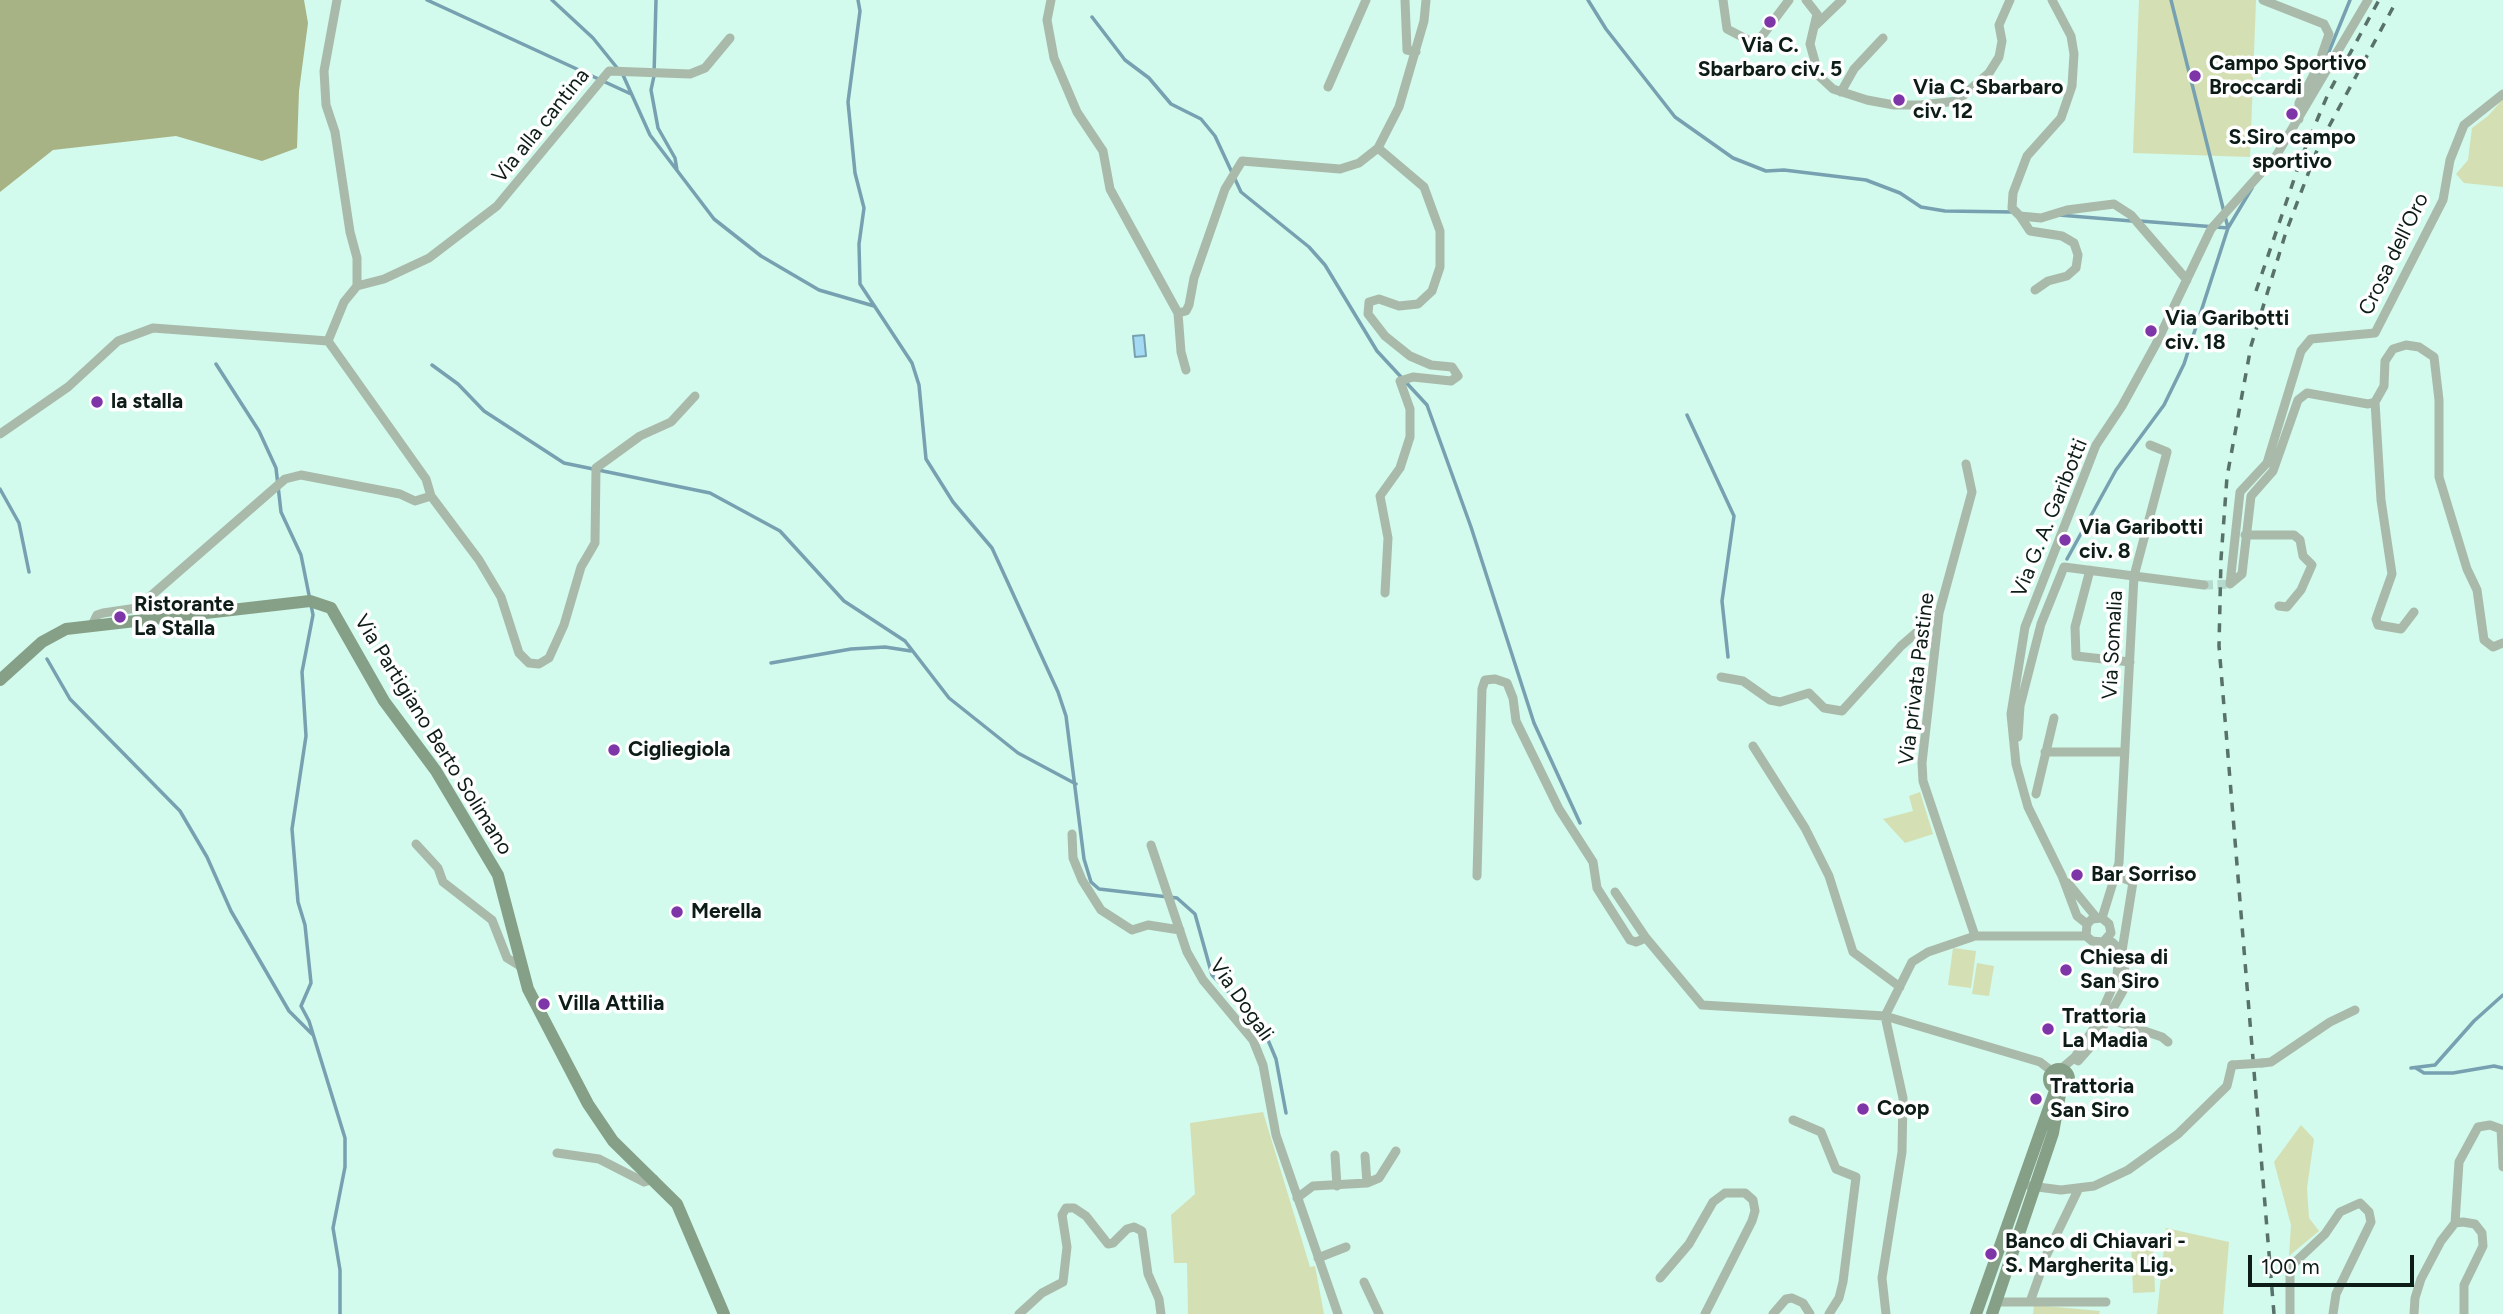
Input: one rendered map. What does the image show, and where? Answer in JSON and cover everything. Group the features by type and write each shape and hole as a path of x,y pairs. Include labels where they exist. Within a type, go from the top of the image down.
{"street":[{"path":"328,341 344,302 357,286 357,258 350,232 335,132 326,105 324,71 337,0"},
{"path":"1051,0 1047,20 1055,58 1077,112 1103,150 1110,189 1178,313 1181,352 1186,370"},
{"path":"1328,88 1366,0"},
{"path":"1405,0 1407,50 1416,52"},
{"path":"1178,313 1186,311 1189,306 1194,278 1224,189 1242,161 1340,169 1359,163 1378,148 1391,128 1416,52 1426,0"},
{"path":"1723,0 1727,29 1750,41 1759,40 1789,0"},
{"path":"1806,0 1818,14 1810,44 1812,60 1819,76 1841,92 1894,105 1957,101 1980,84 1999,57 2002,41 1999,25 2010,0"},
{"path":"1815,26 1842,0"},
{"path":"2035,289 2048,281 2067,276 2076,268 2078,255 2074,243 2062,236 2029,231 2012,208 2013,192 2027,156 2061,118 2072,86 2074,54 2071,36 2052,0"},
{"path":"2263,0 2324,24 2329,34 2299,103 2299,121"},
{"name":"Via G. A. Garibotti","path":"2077,916 2062,876 2028,807 2016,764 2011,714 2025,627 2096,445 2150,355 2211,229 2276,156 2368,0"},
{"name":"Via alla cantina","path":"357,286 384,279 429,258 505,198 546,143 608,71 690,74 705,68 730,38"},
{"path":"1841,92 1854,69 1883,38"},
{"name":"Crosa dell'Oro","path":"2245,535 2242,574 2230,584 2240,492 2267,463 2301,351 2311,340 2375,333 2442,200 2450,160 2464,125 2503,94"},
{"path":"1378,148 1424,187 1440,231 1440,267 1432,291 1418,304 1399,306 1379,299 1368,302 1368,314 1385,336 1410,356 1431,365 1452,367 1458,376 1451,381 1413,377 1400,381 1410,409 1410,437 1400,468 1380,496 1388,538 1385,593"},
{"path":"2020,216 2041,218 2067,210 2114,204 2131,215 2187,280"},
{"path":"0,434 68,387 118,341 145,330 202,329 328,341 426,479 430,496 479,560 502,597 519,653 530,663 539,664 549,658 564,625 581,567 595,543 598,527 596,468 640,436 671,422 695,396"},
{"path":"2414,612 2401,629 2378,625 2376,619 2392,574 2381,500 2375,402 2384,386 2385,361 2393,349 2406,345 2419,347 2434,357 2439,400 2439,477 2467,569 2477,590 2484,640 2493,647 2503,643"},
{"path":"2279,606 2287,607 2301,590 2312,565 2304,556 2300,540 2294,535 2245,535 2251,496 2273,471 2298,400 2307,393 2375,402"},
{"name":"Via Somalia","path":"2096,915 2105,907 2119,863 2134,576 2166,463 2167,452 2150,444"},
{"name":"Via privata Pastine","path":"1966,464 1972,492 1939,613 1923,781 1975,936"},
{"path":"92,625 97,615 103,612 137,608 285,479 301,475 400,494 415,501 430,496"},
{"path":"2016,764 2020,706 2041,624 2064,567 2204,585"},
{"path":"2090,570 2075,627 2076,656 2130,662"},
{"name":"Via Partigiano Berto Solimano","path":"0,680 27,653 66,629 310,601 328,605 335,611 384,701 436,771 498,875 520,966 539,1013 602,1128 677,1203 724,1314"},
{"path":"1721,677 1743,681 1770,699 1780,702 1809,693 1824,708 1842,711 1901,646 1939,613"},
{"path":"1477,876 1482,689 1485,680 1495,679 1507,683 1513,698 1516,722 1559,809 1593,862 1597,888 1630,940 1636,942 1646,938"},
{"path":"2036,794 2054,718"},
{"path":"1753,746 1805,828 1829,876 1853,953 1900,987"},
{"path":"2045,752 2125,752"},
{"path":"1072,834 1078,869 1101,910 1132,930 1148,925 1180,930"},
{"path":"416,844 438,868 443,882 492,920 507,958 520,966"},
{"name":"Via Dogali","path":"1151,845 1187,951 1203,980 1253,1040 1263,1065 1276,1135 1338,1314"},
{"path":"2060,1071 2093,1044 2124,989 2127,970 2122,951 2133,882 2115,875"},
{"name":"Via G. A. Garibotti","path":"2062,876 2096,915"},
{"path":"1615,892 1646,938 1702,1005 1885,1016 2040,1062 2060,1071"},
{"path":"2087,936 2087,924 2096,915 2110,927 2105,940"},
{"path":"2075,934 2077,916"},
{"path":"2077,916 2087,924"},
{"path":"1886,1314 1882,1278 1902,1152 1903,1098 1885,1016 1912,962 1928,952 1975,936 2004,933 2044,937 2075,934 2087,936 2092,941 2105,940 2122,951"},
{"path":"2058,1088 2050,1082 2075,1057 2113,992 2118,961 2105,940"},
{"path":"2021,1185 2080,1188 2112,1180 2178,1134 2227,1086 2232,1065 2271,1062 2330,1022 2355,1010"},
{"path":"2109,1019 2162,1037 2168,1042"},
{"path":"1976,1314 2058,1088"},
{"path":"2058,1088 2053,1133 1994,1308 2031,1302 2106,1302"},
{"path":"1793,1120 1821,1132 1836,1169 1856,1177 1843,1282 1839,1298 1829,1314"},
{"path":"2414,1314 2415,1298 2421,1279 2455,1223 2459,1162 2478,1127 2490,1125 2501,1129 2503,1167"},
{"path":"1297,1198 1313,1186 1367,1183 1379,1178 1396,1151"},
{"path":"557,1153 600,1159 644,1182 654,1179"},
{"path":"1335,1155 1337,1186"},
{"path":"1366,1156 1367,1183"},
{"path":"2031,1302 2047,1254 2080,1188"},
{"path":"1660,1278 1689,1244 1713,1202 1726,1193 1745,1193 1753,1200 1755,1211 1752,1221 1705,1314"},
{"path":"2290,1314 2290,1267 2336,1222 2340,1212 2360,1203 2369,1212 2371,1222 2336,1294 2333,1314"},
{"path":"1019,1314 1042,1293 1063,1282 1067,1247 1062,1215 1066,1208 1074,1208 1086,1216 1108,1244 1113,1243 1126,1229 1134,1227 1142,1231 1147,1274 1160,1299 1161,1314"},
{"path":"2455,1223 2475,1224 2483,1233 2483,1246 2464,1285 2464,1314"},
{"path":"1318,1258 1346,1247"},
{"path":"1364,1282 1380,1314"},
{"path":"1773,1314 1786,1299 1792,1298 1803,1303 1810,1314"}],"green space":[{"path":"0,0 304,0 308,23 299,91 297,148 262,161 176,136 53,150 0,192"},
{"name":"Campo Sportivo Broccardi","path":"2139,0 2256,0 2250,157 2133,153"},
{"path":"2503,99 2503,187 2464,183 2456,174 2468,160 2472,128 2488,116"},
{"path":"1920,792 1933,834 1905,843 1883,819 1913,811 1909,796"},
{"path":"1953,948 1976,951 1971,988 1948,985"},
{"path":"1977,963 1994,966 1989,996 1972,994"},
{"path":"1263,1112 1310,1267 1315,1266 1324,1314 1188,1314 1187,1263 1174,1263 1171,1215 1195,1194 1190,1123"},
{"path":"2301,1125 2314,1139 2307,1188 2309,1218 2319,1231 2289,1256 2291,1225 2274,1162"},
{"path":"2166,1228 2229,1242 2223,1314 2157,1314"},
{"path":"2153,1235 2155,1292 2133,1293 2131,1236"},
{"path":"2034,1305 2100,1311 2099,1314 2033,1314"}],"water":[{"path":"1144,335 1146,356 1135,357 1133,336"}],"waterway":[{"path":"427,0 631,94"},
{"path":"552,0 593,38 618,69"},
{"path":"656,0 654,76 651,90 658,128 675,158 677,170"},
{"path":"858,0 860,11 848,102 855,173 864,208 859,244 860,284 912,363 919,385 926,459 953,502 992,548 1058,692 1066,716 1084,859 1091,882 1099,889 1177,898 1195,914 1212,975 1254,1018 1268,1040 1276,1059 1286,1113"},
{"path":"1588,0 1606,29 1675,117 1733,158 1766,171 1784,170 1866,180 1900,193 1921,207 1945,211 2013,212"},
{"path":"2171,0 2228,228"},
{"path":"2319,76 2350,0"},
{"path":"1092,17 1125,60 1149,78 1171,104 1201,119 1215,136 1241,192 1309,247 1325,265 1377,351 1427,405 1471,527 1534,723 1580,823"},
{"path":"623,75 650,135 714,219 761,256 819,290 874,306"},
{"path":"2067,559 2116,470 2164,405 2184,364 2228,228 2252,188"},
{"path":"2059,215 2132,221"},
{"path":"2140,221 2228,228"},
{"path":"216,364 259,431 276,468 281,512 301,555 313,615 302,672 306,736 292,829 298,902 305,925 311,983 301,1006 309,1021 345,1138 345,1167 333,1228 340,1270 340,1314"},
{"path":"432,365 458,384 484,411 564,463 710,493 780,531 844,601 905,641 949,698 1018,753 1076,784"},
{"path":"1687,415 1734,516 1722,601 1728,657"},
{"path":"0,489 19,523 29,572"},
{"path":"771,663 851,649 885,647 911,651"},
{"path":"47,659 70,699 180,811 207,857 231,911 289,1011 312,1034"},
{"path":"2411,1068 2435,1065 2474,1021 2503,995"},
{"path":"2416,1068 2424,1073 2453,1073 2494,1066 2503,1068"}],"tunnel":[{"path":"2204,585 2230,584"}],"railway":[{"path":"2256,291 2302,156 2328,94 2379,0"},
{"path":"2274,1314 2219,646 2221,559 2227,477 2251,346 2286,232 2319,145 2397,0"}],"place":[{"name":"Via C. Sbarbaro civ. 5","path":"1770,22"},
{"name":"Campo Sportivo Broccardi","path":"2195,76"},
{"name":"Via C. Sbarbaro civ. 12","path":"1899,100"},
{"name":"S.Siro campo sportivo","path":"2292,114"},
{"name":"Via Garibotti civ. 18","path":"2151,331"},
{"name":"la stalla","path":"97,402"},
{"name":"Via Garibotti civ. 8","path":"2065,540"},
{"name":"Ristorante La Stalla","path":"120,617"},
{"name":"Cigliegiola","path":"614,750"},
{"name":"Bar Sorriso","path":"2077,875"},
{"name":"Merella","path":"677,912"},
{"name":"Chiesa di San Siro","path":"2066,970"},
{"name":"Villa Attilia","path":"544,1004"},
{"name":"Trattoria La Madia","path":"2048,1029"},
{"name":"Trattoria San Siro","path":"2036,1099"},
{"name":"Coop","path":"1863,1109"},
{"name":"Banco di Chiavari - S. Margherita Lig.","path":"1991,1254"}]}
